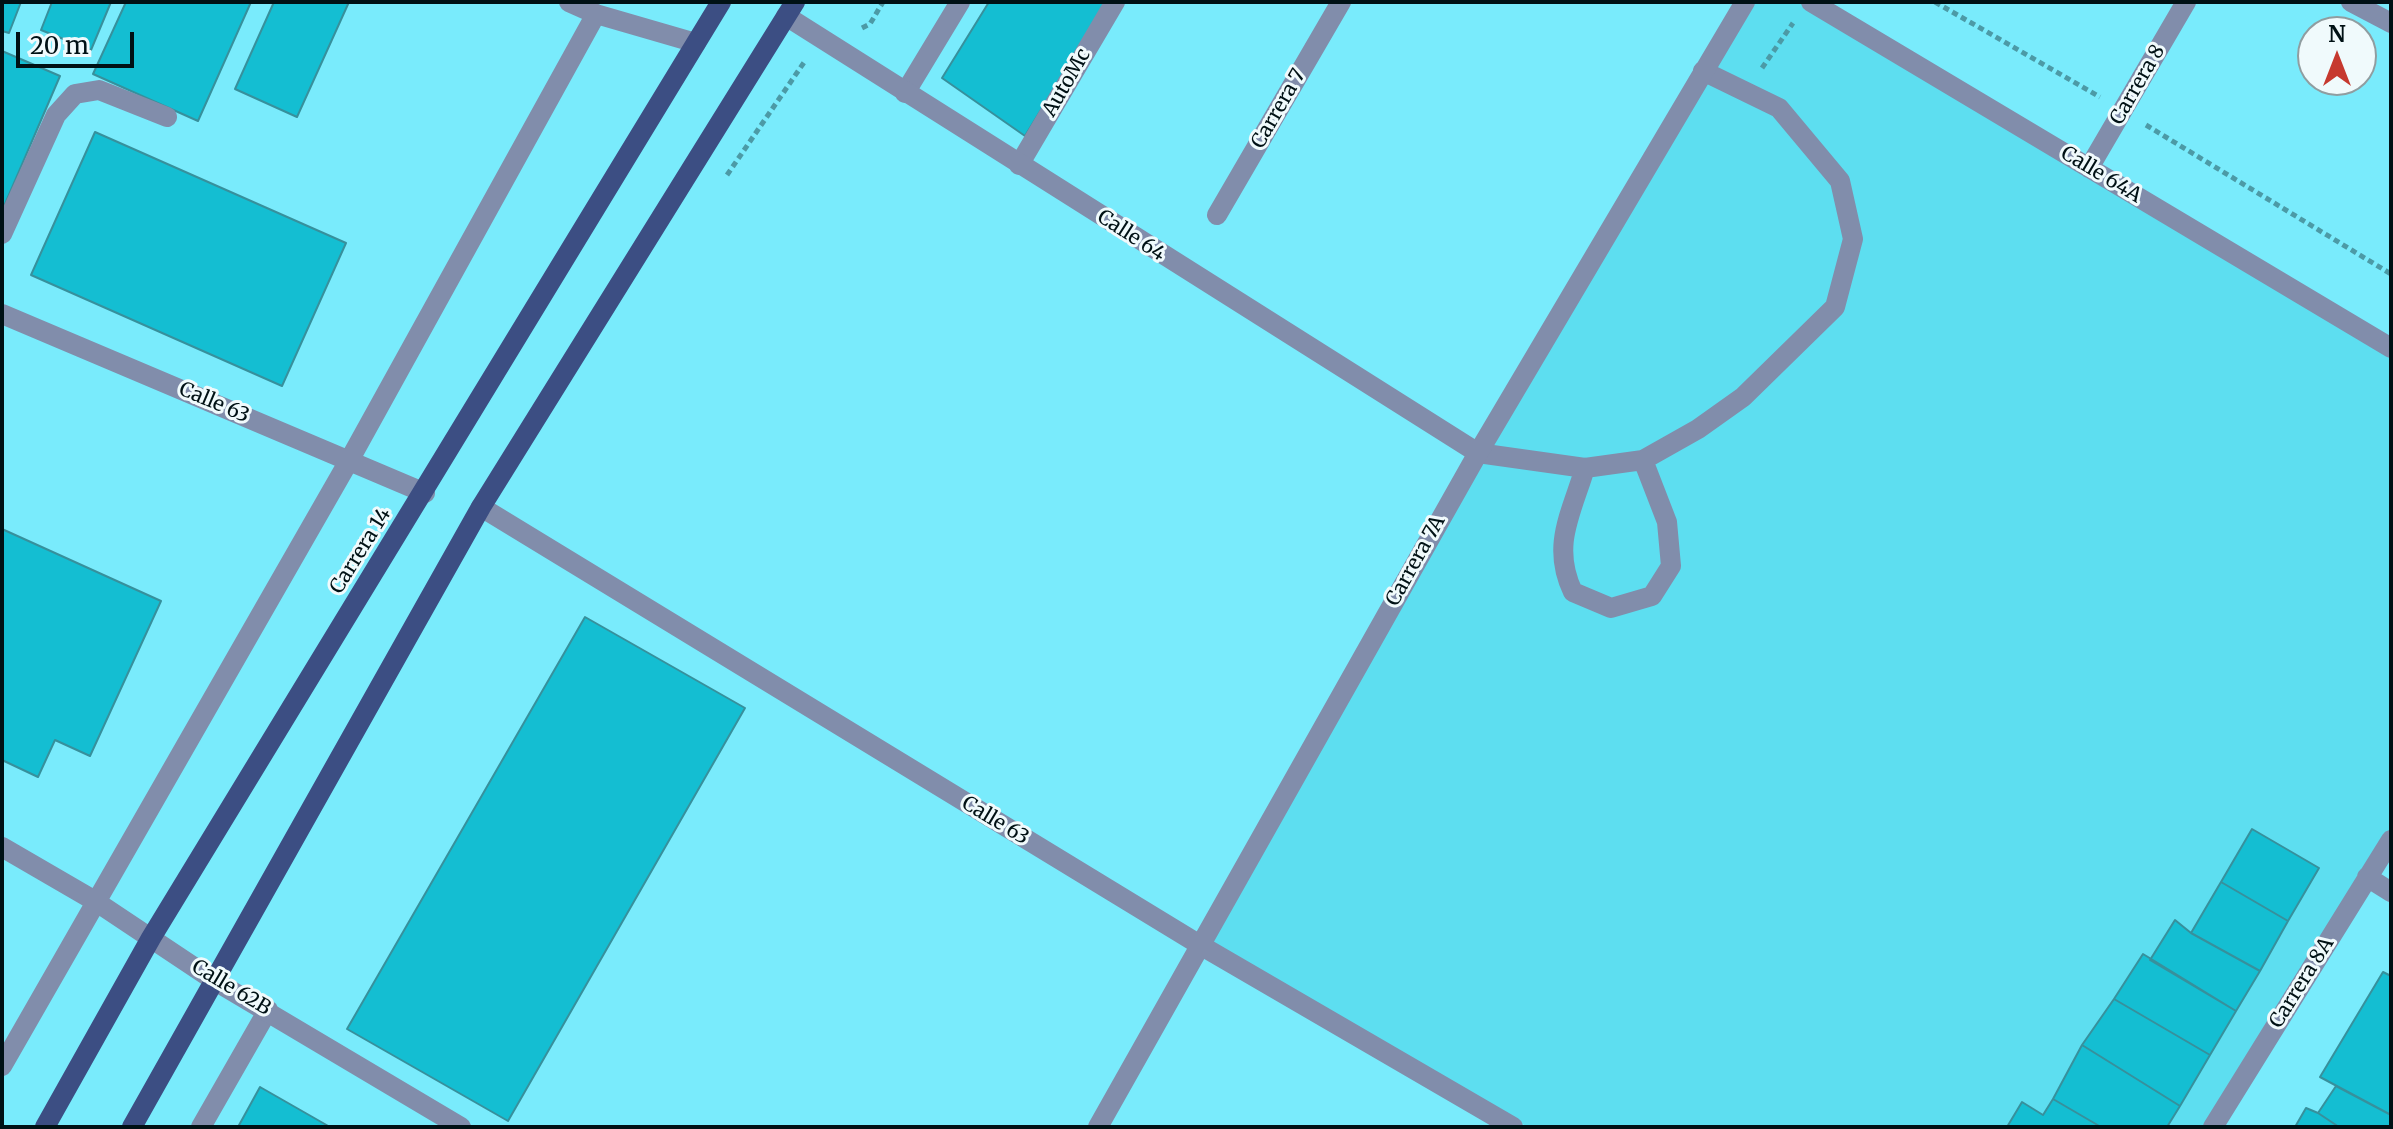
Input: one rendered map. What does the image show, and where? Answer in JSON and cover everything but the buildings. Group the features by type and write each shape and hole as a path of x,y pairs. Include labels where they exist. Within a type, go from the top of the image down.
{"main road":[{"name":"Carrera 14","path":"45,1127 151,938 425,493 721,2"},
{"path":"132,1127 481,507 790,9"}],"street":[{"path":"569,2 596,14 696,43"},
{"path":"905,93 960,2"},
{"name":"AutoMc","path":"1019,165 1115,2"},
{"name":"Carrera 7","path":"1217,215 1341,2"},
{"name":"Carrera 7A","path":"1098,1127 1478,453 1745,2"},
{"name":"Calle 64A","path":"1811,2 2391,348"},
{"name":"Carrera 8","path":"2089,168 2186,2"},
{"path":"2351,2 2391,23"},
{"name":"Calle 64","path":"790,9 905,93 1478,453"},
{"path":"2,1066 350,459 596,14"},
{"path":"1478,453 1585,468 1643,460 1698,429 1743,397 1835,307 1853,239 1840,181 1779,108 1703,71"},
{"path":"2,234 56,115 75,94 99,90 167,117"},
{"name":"Calle 63","path":"2,314 425,493"},
{"path":"1585,468 1561,545 1562,570 1573,592 1611,608 1652,596 1671,566 1667,522 1643,460"},
{"name":"Calle 63","path":"481,507 1200,945 1513,1127"},
{"name":"Carrera 8A","path":"2213,1127 2391,840"},
{"name":"Calle 62B","path":"2,847 95,901 215,981 461,1127"},
{"path":"2367,877 2391,892"},
{"path":"201,1127 268,1010"}],"path":[{"path":"1935,2 2124,111 2391,274"}],"shaded area":[{"path":"1746,2 1811,2 2391,347 2391,850 2217,1127 1528,1127 1200,945"}]}
